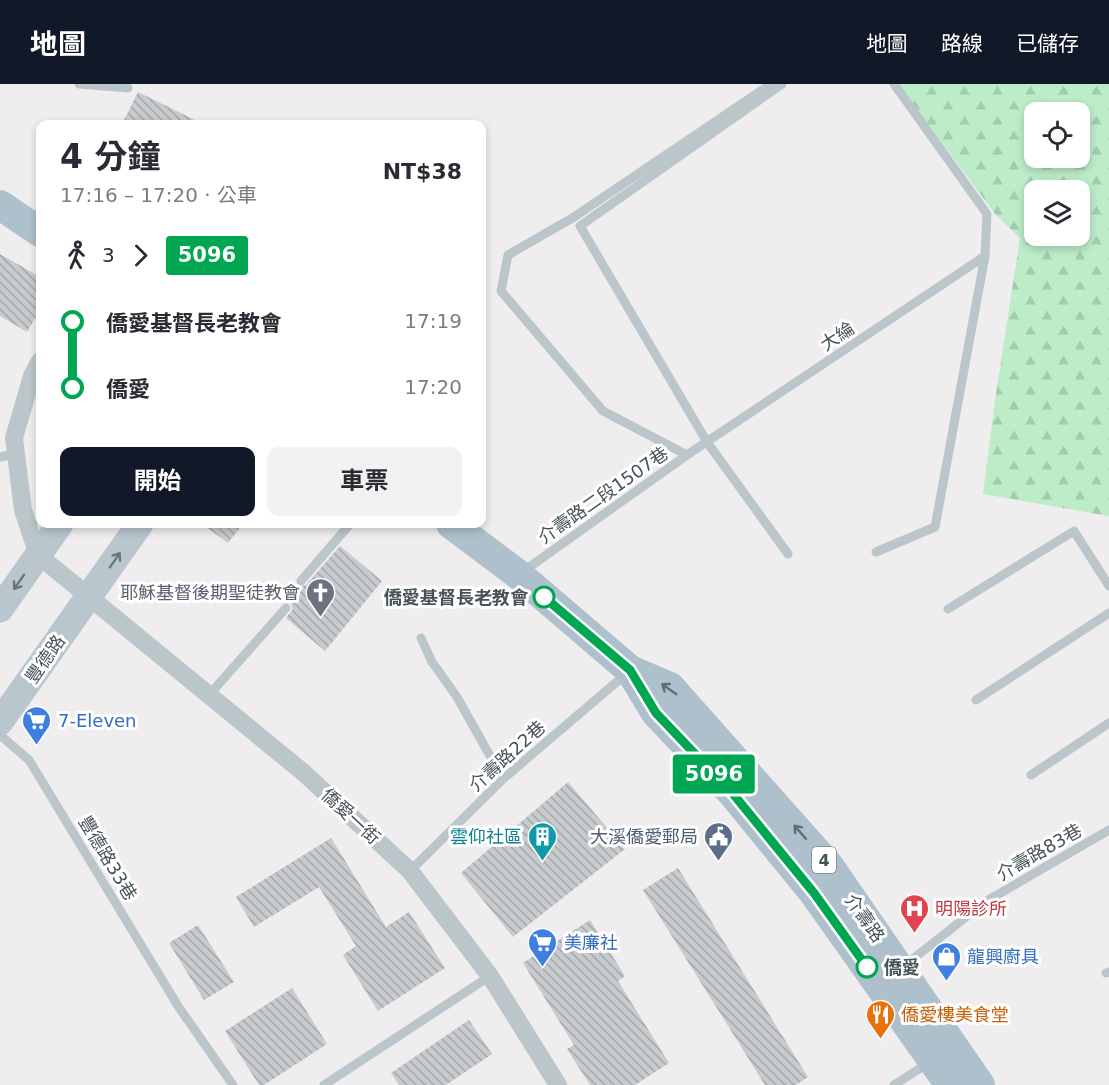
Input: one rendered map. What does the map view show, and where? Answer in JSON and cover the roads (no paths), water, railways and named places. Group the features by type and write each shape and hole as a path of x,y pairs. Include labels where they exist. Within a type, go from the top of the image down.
{"main road":[{"path":"0,206 36,229"},
{"path":"0,609 57,528"},
{"name":"豐德路","path":"0,722 137,528"},
{"name":"4","path":"456,528 519,575"},
{"name":"介壽路","path":"519,575 630,670 670,687 829,866 900,969 943,1054 950,1085"},
{"name":"介壽路","path":"630,670 656,713 734,795 943,1054 980,1085"}],"street":[{"path":"36,368 8,455 38,555 89,596"},
{"name":"僑愛一街","path":"89,596 304,773 410,871 490,976 558,1085"}],"lane":[{"path":"79,84 128,88"},
{"path":"687,455 603,411 501,291 508,255 574,217 771,84"},
{"path":"782,84 580,226 707,442 788,554"},
{"path":"876,552 935,527 985,256 987,214 894,84"},
{"name":"大綸","path":"707,442 985,256"},
{"name":"介壽路二段1507巷","path":"519,575 707,442"},
{"path":"301,580 346,528"},
{"path":"948,609 1074,531 1109,586"},
{"path":"210,695 286,608"},
{"path":"976,700 1109,614"},
{"path":"421,638 432,662 457,697 503,779"},
{"name":"介壽路22巷","path":"410,871 503,779 630,670"},
{"path":"1031,775 1109,723"},
{"name":"豐德路33巷","path":"0,735 29,760 178,1006 233,1085"},
{"name":"介壽路83巷","path":"900,969 985,903 1109,830"},
{"path":"324,1085 490,976"},
{"path":"894,1085 943,1054"}],"place":[{"name":"僑愛基督長老教會","path":"544,597"},
{"name":"耶穌基督後期聖徒教會","path":"321,618"},
{"name":"7-Eleven","path":"37,746"},
{"name":"雲仰社區","path":"543,862"},
{"name":"大溪僑愛郵局","path":"719,862"},
{"name":"明陽診所","path":"914,934"},
{"name":"僑愛","path":"867,967"},
{"name":"美廉社","path":"543,968"},
{"name":"龍興廚具","path":"946,982"},
{"name":"僑愛樓美食堂","path":"880,1040"}]}
